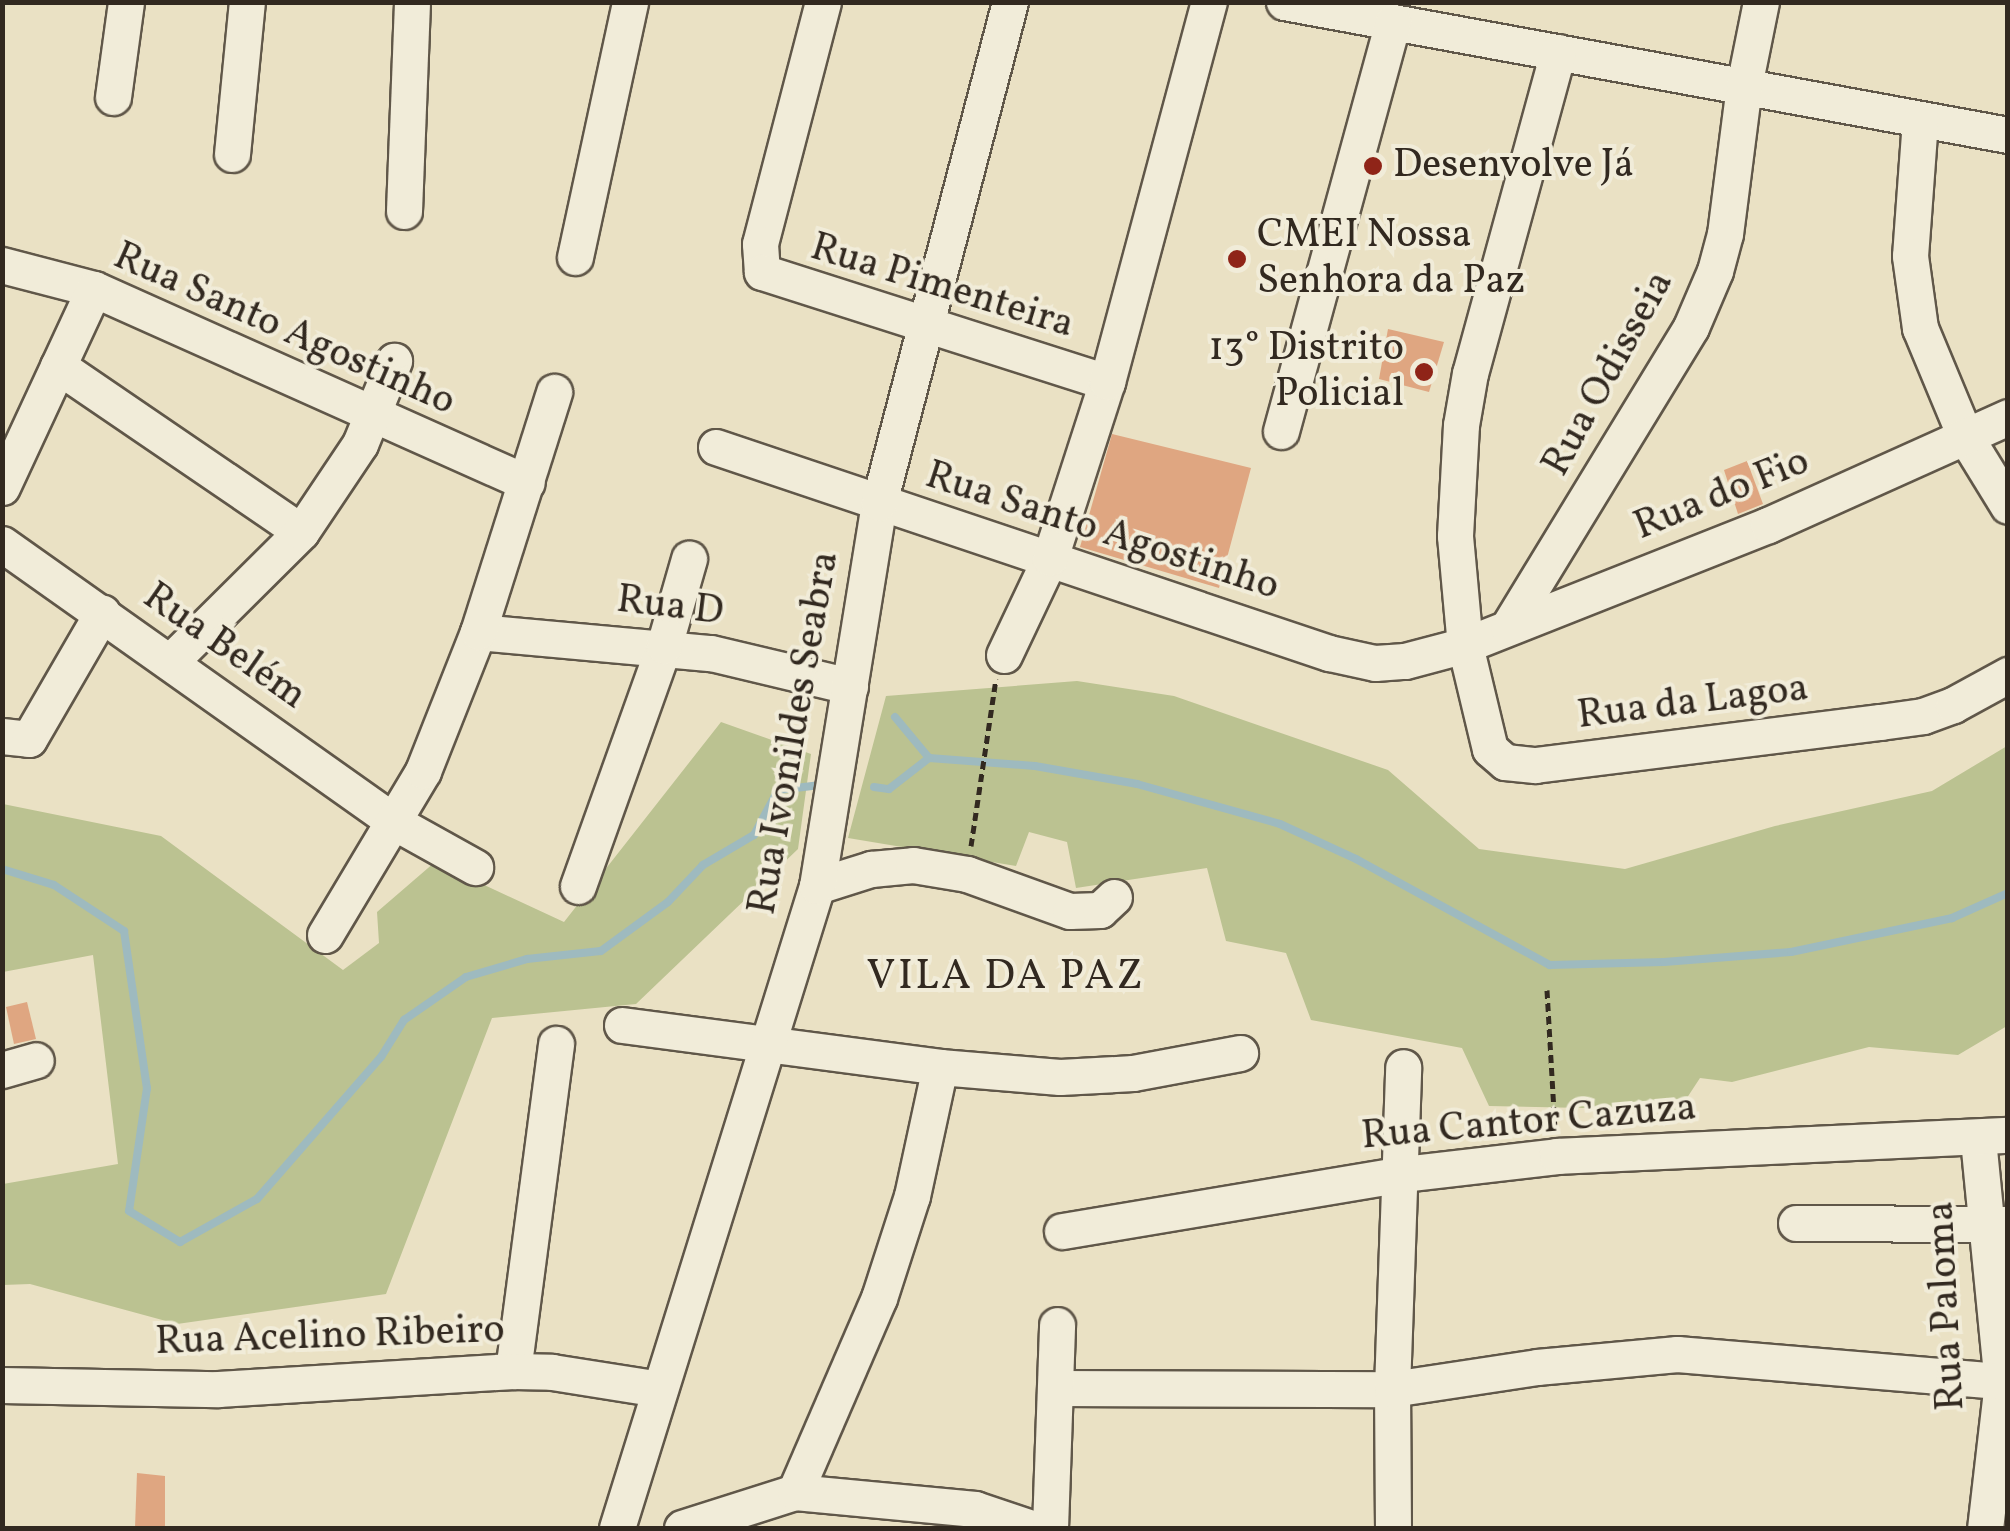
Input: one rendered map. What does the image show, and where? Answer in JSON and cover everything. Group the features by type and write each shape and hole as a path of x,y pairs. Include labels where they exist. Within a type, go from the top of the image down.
{"street":[{"path":"114,97 126,2"},
{"path":"232,154 247,2"},
{"path":"404,211 412,2"},
{"path":"575,257 630,2"},
{"name":"Rua Pimenteira","path":"823,2 760,244 759,264 772,278 1107,382"},
{"name":"Rua Ivonildes Seabra","path":"617,1528 817,886 879,503 1010,2"},
{"path":"1000,668 1050,558 1107,382 1209,2"},
{"path":"1284,2 2008,135"},
{"name":"Rua Odisseia","path":"1508,626 1691,327 1725,234 1744,86 1761,2"},
{"path":"1281,432 1394,22"},
{"name":"Rua da Lagoa","path":"1558,52 1470,373 1461,425 1455,536 1465,645 1490,749 1515,765 1923,716 1954,705 2008,675"},
{"path":"1920,120 1912,274 1920,328 1965,436 2008,506"},
{"name":"Rua Santo Agostinho","path":"2,265 94,290 234,348 374,417 527,484"},
{"path":"2,486 94,290"},
{"path":"172,660 300,532 374,417 394,361"},
{"path":"58,366 300,532"},
{"path":"324,935 423,771 478,632 554,392"},
{"name":"Rua do Fio","path":"1465,645 1768,525 2008,417"},
{"name":"Rua Santo Agostinho","path":"716,447 1328,652 1375,663 1405,662 1465,645"},
{"name":"Rua Belém","path":"2,544 172,660 394,822 475,867"},
{"path":"578,886 664,646 690,559"},
{"path":"2,736 29,739 102,613"},
{"name":"Rua D","path":"478,632 664,646 756,662 850,686"},
{"path":"817,886 871,869 913,865 966,874 1070,910 1100,910 1114,898"},
{"path":"622,1025 940,1067 1060,1077 1133,1073 1240,1053"},
{"path":"513,1371 556,1044"},
{"path":"795,1492 879,1298 912,1196 940,1067"},
{"path":"1392,1528 1392,1389 1403,1067"},
{"name":"Rua Cantor Cazuza","path":"1062,1231 1402,1174 1557,1156 1992,1137"},
{"name":"Rua Paloma","path":"1986,1528 2005,1382 1992,1137"},
{"path":"1796,1223 1998,1225"},
{"path":"1050,1528 1057,1326"},
{"path":"1055,1388 1392,1389 1537,1367 1678,1354 2005,1382"},
{"name":"Rua Acelino Ribeiro","path":"2,1385 218,1389 513,1371 552,1372 659,1389"},
{"path":"682,1528 795,1492 975,1510 1031,1528"}],"path":[{"path":"975,827 1000,668"},
{"path":"1547,990 1557,1156"}],"green space":[{"path":"1077,681 1174,696 1388,770 1479,849 1625,869 1775,826 1932,791 2007,746 2007,1026 1958,1055 1869,1047 1732,1082 1700,1078 1679,1110 1489,1106 1462,1048 1311,1020 1286,953 1226,941 1207,868 1076,888 1067,842 1029,832 1016,866 848,838 886,696"},
{"path":"721,722 811,754 798,849 636,1004 492,1018 386,1294 177,1324 30,1284 3,1285 3,1184 118,1164 93,955 3,972 3,804 161,836 343,970 379,943 377,912 435,862 564,922"}],"building":[{"path":"1388,329 1444,342 1429,392 1379,379"},
{"path":"1112,434 1251,468 1219,588 1080,547"},
{"path":"1747,461 1763,504 1738,514 1724,470"},
{"path":"27,1002 36,1039 14,1044 6,1007"},
{"path":"137,1473 165,1476 165,1528 135,1528"}],"waterway":[{"path":"895,717 929,758 1035,766 1137,784 1280,824 1356,859 1550,965 1664,962 1791,952 1952,918 2008,893"},
{"path":"874,787 889,789 929,758"},
{"path":"2,869 54,885 124,931 147,1088 129,1211 180,1242 257,1199 381,1057 404,1020 466,977 527,959 601,951 668,902 703,865 754,835 778,790 821,785"}],"place":[{"name":"Desenvolve Já","path":"1373,166"},
{"name":"CMEI Nossa Senhora da Paz","path":"1237,259"},
{"name":"13° Distrito Policial","path":"1424,372"}],"district":[{"name":"VILA DA PAZ","path":"1006,978"}]}
